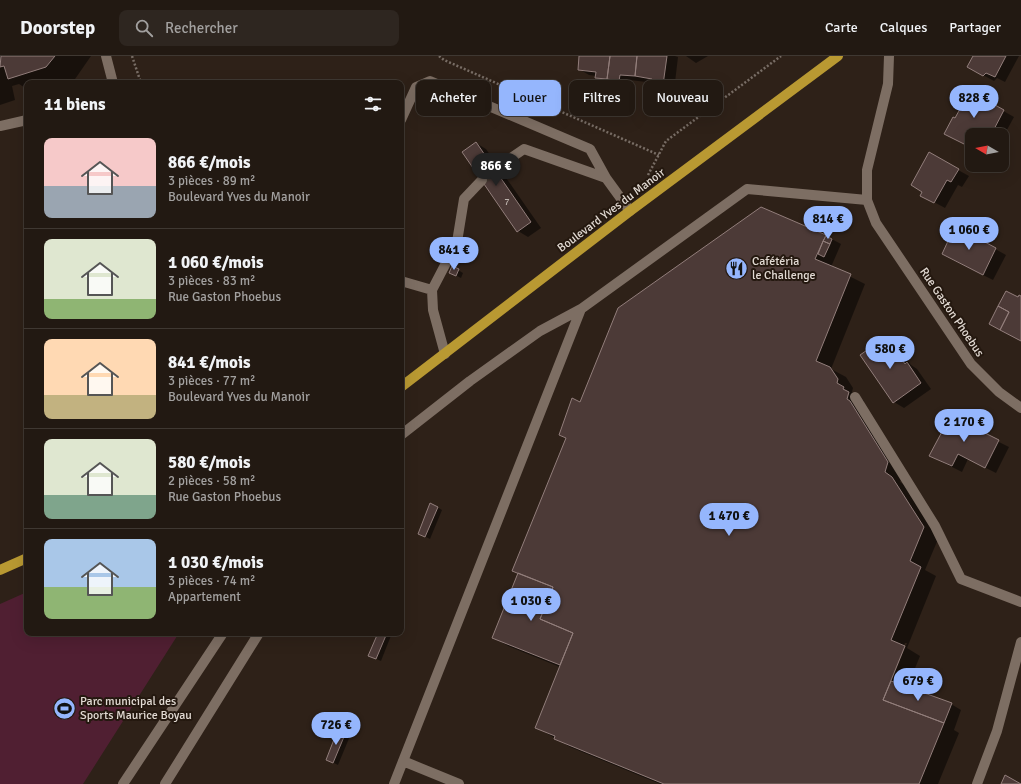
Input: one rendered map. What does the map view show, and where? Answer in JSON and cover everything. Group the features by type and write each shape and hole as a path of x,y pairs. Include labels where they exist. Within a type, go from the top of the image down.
{"main road":[{"name":"Boulevard Yves du Manoir","path":"404,385 630,211 838,56"},
{"path":"0,570 24,559"}],"street":[{"path":"106,56 113,80"},
{"name":"Rue Gaston Phoebus","path":"889,56 888,84 866,170 866,200 876,223 971,364 999,392 1021,408"},
{"path":"404,113 416,87 430,81 590,149 606,178 630,211"},
{"path":"0,126 24,121"},
{"path":"496,169 524,149 606,178"},
{"path":"445,354 433,310 432,290 457,242 464,199 482,180"},
{"path":"404,433 470,381 540,331 581,309 747,189 866,200"},
{"path":"404,282 432,290"},
{"path":"394,784 581,309"},
{"path":"855,396 935,526 961,579 1021,602"},
{"path":"123,784 220,636"},
{"path":"165,784 258,636"},
{"path":"977,784 997,731 1021,642"},
{"path":"402,761 458,784"}],"path":[{"path":"132,56 140,80"},
{"path":"439,56 444,60 659,155"},
{"path":"648,176 666,142 781,56"}],"shaded area":[{"name":"Parc municipal des Sports Maurice Boyau","path":"24,593 24,636 177,636 83,784 0,784 0,604"}],"building":[{"path":"1,56 55,56 46,67 8,79 4,66 0,67"},
{"path":"579,56 610,56 607,79 595,78 596,72 578,70"},
{"path":"610,56 637,56 635,76 620,75 619,80 607,79"},
{"path":"637,56 667,56 664,80 652,80 635,76"},
{"path":"973,56 1006,56 995,77 986,73 983,76 967,67"},
{"path":"970,91 1004,110 995,128 965,128 965,144 944,134 953,117 955,118"},
{"path":"476,142 531,222 517,232 462,152"},
{"path":"929,152 959,169 951,182 947,180 934,203 920,196 922,192 911,185"},
{"path":"761,207 826,235 815,259 851,274 816,361 830,367 838,379 837,383 849,392 847,399 850,401 888,462 885,472 892,477 924,527 910,561 921,567 891,640 905,646 883,700 944,723 919,784 664,784 554,739 555,736 535,728 573,633 540,619 553,587 512,571 566,438 559,435 572,398 580,402 618,308"},
{"path":"955,226 996,248 983,275 942,254"},
{"path":"826,236 832,239 830,244 823,241"},
{"path":"823,241 830,244 824,257 818,254"},
{"path":"452,266 459,269 456,276 449,273"},
{"path":"1006,291 1018,297 1019,295 1021,296 1021,341 1000,330 1009,312 998,306"},
{"path":"998,306 1009,312 1000,330 989,324"},
{"path":"886,337 905,364 907,362 921,383 893,403 860,355"},
{"path":"952,413 977,425 975,428 999,440 985,468 958,454 952,466 929,456"},
{"path":"430,503 438,507 425,537 418,534"},
{"path":"518,573 553,587 540,619 573,633 560,665 492,638"},
{"path":"377,636 386,636 376,659 368,656"},
{"path":"891,681 952,703 944,723 883,700"},
{"path":"338,729 346,732 333,763 326,760"},
{"path":"1005,775 1021,784 1001,784"}],"tunnel":[{"path":"482,180 495,169"}],"place":[{"name":"Cafétéria le Challenge","path":"736,268"},
{"name":"Parc municipal des Sports Maurice Boyau","path":"65,708"}]}
